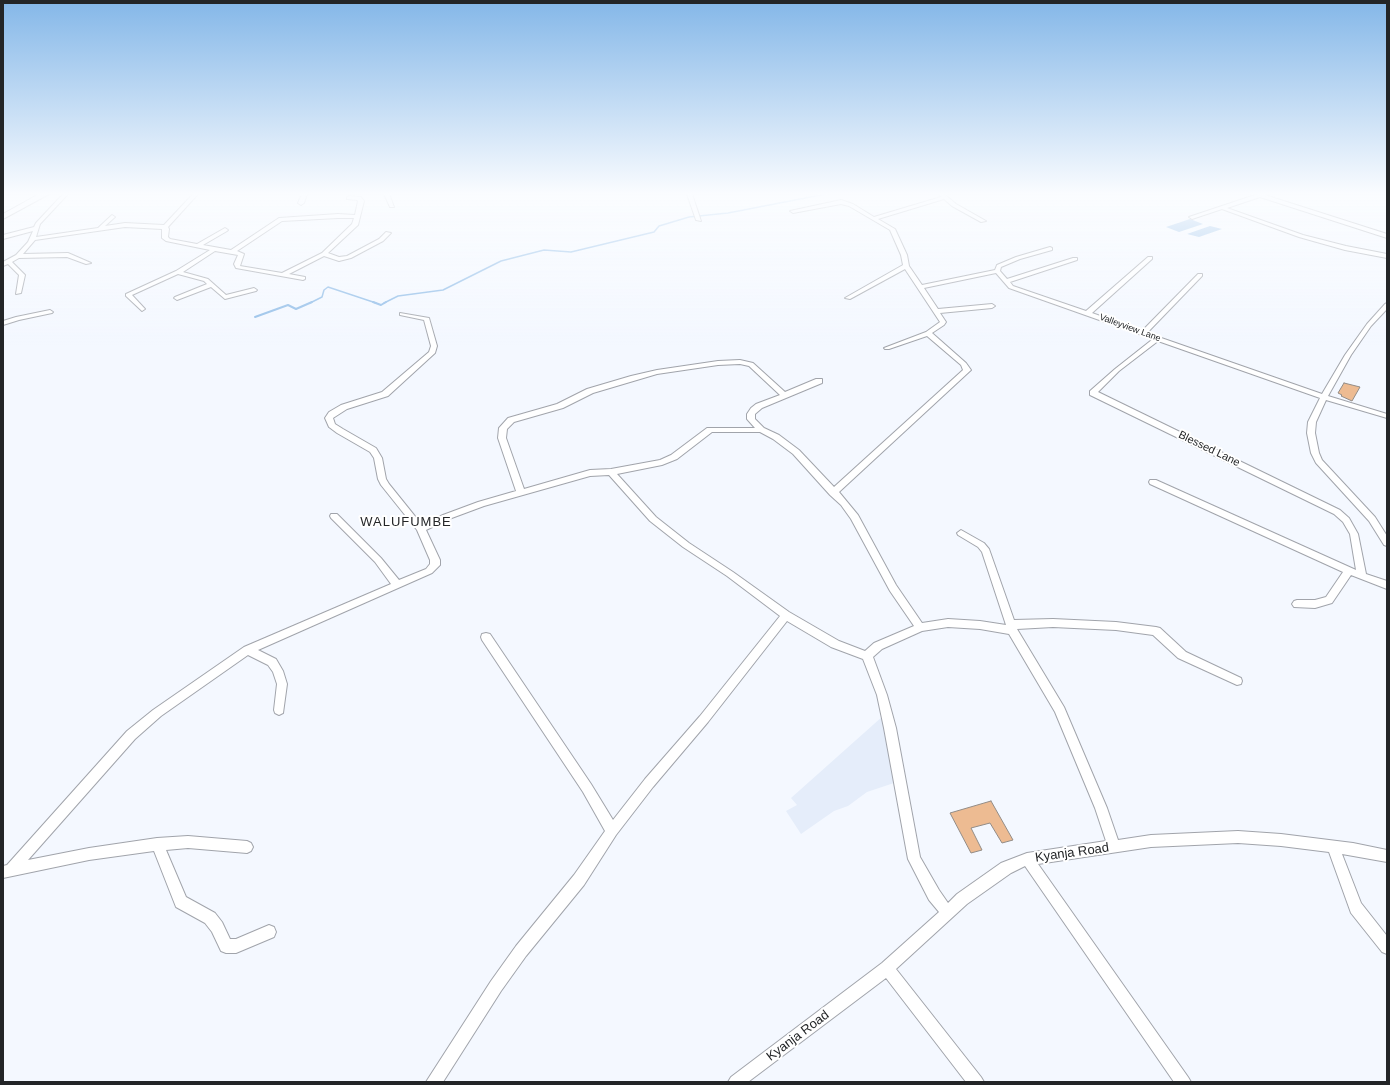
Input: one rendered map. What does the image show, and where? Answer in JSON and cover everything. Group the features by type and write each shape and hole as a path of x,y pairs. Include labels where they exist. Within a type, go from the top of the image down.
{"street":[{"path":"18,293 22,275 6,263 18,256 28,245"},
{"path":"191,245 213,250 241,254 237,264 238,267 303,278"},
{"path":"232,252 243,245"},
{"path":"283,274 324,254 334,245"},
{"path":"324,254 339,259 349,257 372,245"},
{"path":"887,348 928,333 943,322 922,288 906,266 904,255 899,245"},
{"path":"1332,245 1387,256"},
{"path":"922,288 997,271 999,266 1018,258 1050,249"},
{"path":"142,309 128,295 178,272 213,250"},
{"path":"18,256 64,255 88,263"},
{"path":"1088,313 1150,258"},
{"path":"1007,281 1075,259"},
{"path":"848,298 906,266"},
{"name":"Valleyview Lane","path":"997,271 1011,287 1144,332 1324,397 1387,416"},
{"path":"178,272 206,280 221,294 228,297 254,290"},
{"path":"1144,332 1200,275"},
{"path":"177,298 211,285"},
{"path":"1387,305 1369,325 1348,355 1324,397 1312,422 1311,433 1315,452 1328,472 1372,519 1387,543"},
{"path":"936,310 992,306"},
{"path":"3,323 18,318 50,312"},
{"path":"7,870 131,735 163,709 226,664 248,650 429,571 435,565 435,560 421,529 385,485 382,479 376,453 332,425 329,418 332,414 344,407 385,394 432,353 434,346 430,339 427,319 402,314"},
{"path":"833,493 967,370 964,364 928,333"},
{"name":"Blessed Lane","path":"1158,338 1117,370 1093,393 1337,512 1346,520 1354,534 1362,576"},
{"path":"521,493 502,438 503,428 511,420 560,406 590,391 656,372 718,364 740,362 751,364 784,395"},
{"path":"819,382 784,395 754,410 751,414 751,419 761,430 776,437 796,452 855,517 893,588 920,627"},
{"path":"421,529 468,509 590,473 611,472 667,460 678,454 710,430 761,430"},
{"path":"611,472 645,510 664,528 786,615 835,644 868,656"},
{"path":"1154,482 1362,576 1387,585"},
{"path":"334,516 378,560 397,585"},
{"path":"961,533 981,545 986,551 1012,627 1060,710 1102,808 1114,847"},
{"path":"1297,604 1315,604 1329,600 1349,570"},
{"path":"434,1082 505,972 579,880 612,831 649,783 700,726 786,615"},
{"path":"868,656 878,646 920,627 934,624 948,623 1012,627 1053,623 1116,626 1156,631 1182,655 1237,681"},
{"path":"486,637 587,788 612,831"},
{"path":"248,650 272,662 278,671 282,684 279,710"},
{"path":"868,656 882,695 914,859 934,895 948,913"},
{"name":"Kyanja Road","path":"736,1082 887,968 985,882 1006,868 1027,859 1158,841 1238,837 1334,846 1387,856"},
{"path":"7,870 89,854 157,844 188,842 247,847"},
{"path":"157,844 173,887 182,902 210,918 217,927 226,946 236,946 269,932"},
{"path":"1334,846 1346,887 1356,908 1387,947"},
{"path":"1027,859 1183,1082"},
{"path":"887,968 976,1082"}],"shaded area":[{"path":"883,716 897,782 867,792 848,806 834,811 801,834 786,811 797,805 791,798"}],"building":[{"path":"1344,383 1360,387 1352,401 1338,393"},
{"path":"991,801 1013,840 1002,843 990,823 971,828 982,850 971,853 950,813"}],"waterway":[{"path":"386,302 398,296 443,290 501,261 544,250 571,252 602,245"},
{"path":"312,302 322,297 324,290 328,287 373,302"},
{"path":"255,317 288,305 296,309 312,302"},
{"path":"373,302 381,305 386,302"}],"district":[{"name":"WALUFUMBE","path":"406,522"}]}
